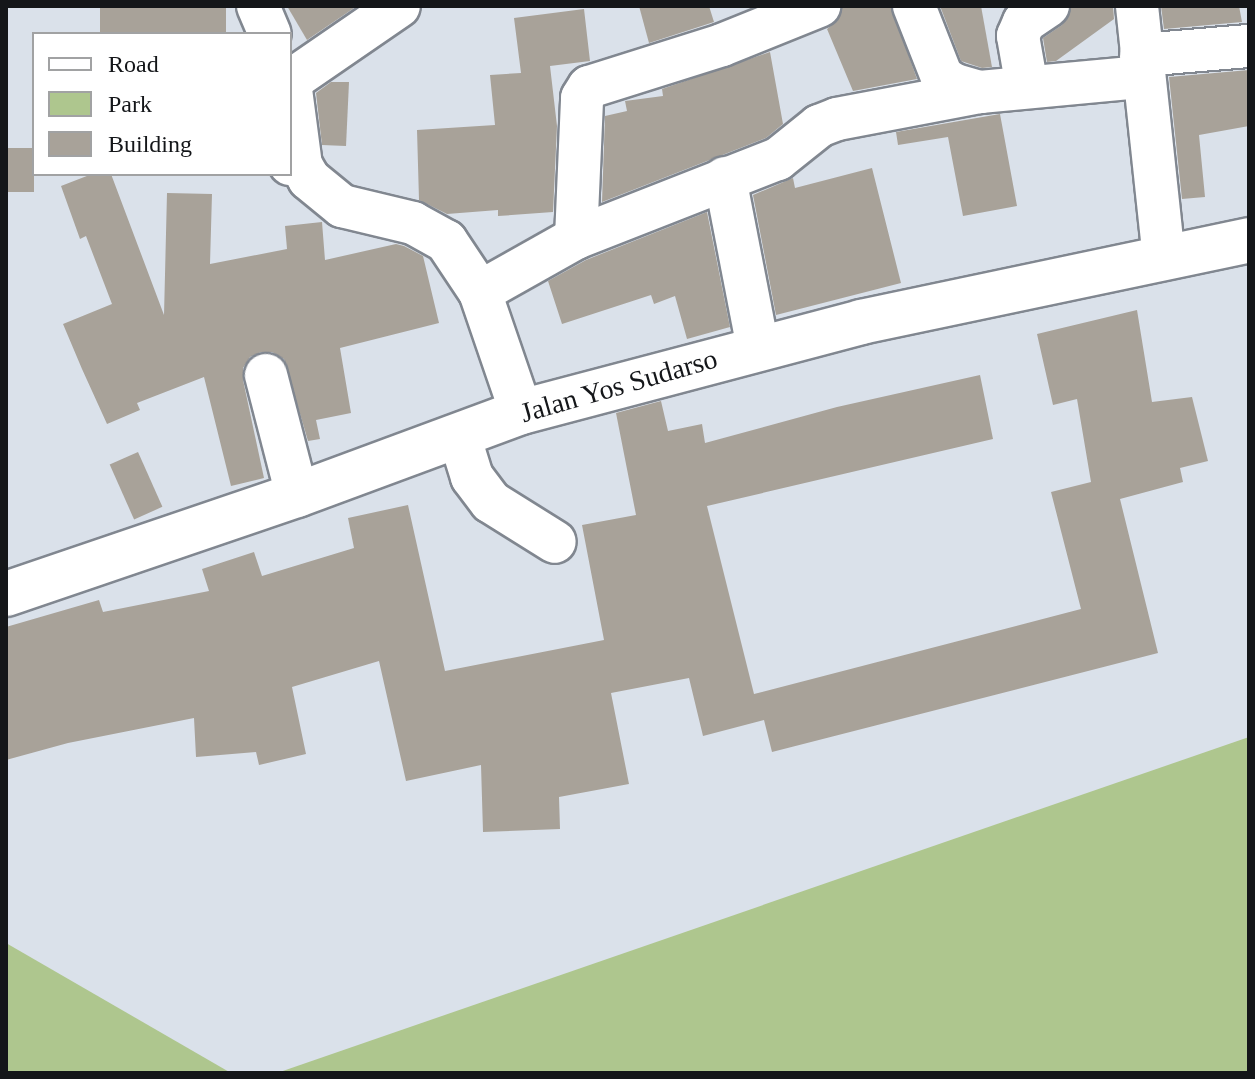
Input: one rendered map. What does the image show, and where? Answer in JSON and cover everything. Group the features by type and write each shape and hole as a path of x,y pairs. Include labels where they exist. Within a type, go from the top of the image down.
{"highway":[{"name":"Jalan Yos Sudarso","path":"6,594 297,495 521,412 758,347 962,299 1249,240"}],"street":[{"path":"258,6 269,32"},
{"path":"292,80 399,6"},
{"path":"576,238 582,98 589,87 722,45 819,6"},
{"path":"914,6 942,77 955,85 980,92"},
{"path":"1027,87 1018,36 1024,22 1048,6"},
{"path":"1137,6 1141,66 1164,257"},
{"path":"480,292 576,238 778,159 819,126 837,119 1249,46"},
{"path":"292,109 296,165 309,179 342,206 413,223 439,236 480,292 521,412"},
{"path":"725,178 758,347"},
{"path":"266,375 297,495"},
{"path":"459,435 472,477 491,502 555,542"}],"green space":[{"path":"1249,737 1249,1073 277,1073"},
{"path":"6,943 231,1073 6,1073"}],"building":[{"path":"100,6 226,6 226,32 100,32"},
{"path":"287,6 357,6 307,40"},
{"path":"639,6 709,6 714,22 649,43"},
{"path":"842,6 891,6 917,79 853,91 827,29 838,20"},
{"path":"940,6 981,6 992,67 982,68 961,61"},
{"path":"1072,6 1113,6 1114,19 1056,61 1047,62 1043,38 1062,25"},
{"path":"1161,6 1239,6 1242,22 1164,29"},
{"path":"584,9 590,61 550,66 557,126 553,212 498,216 498,210 447,214 419,200 417,130 495,125 490,75 521,73 514,18"},
{"path":"770,52 783,124 766,138 602,202 605,116 627,111 625,101 663,96 662,89"},
{"path":"1249,70 1249,126 1199,135 1205,197 1182,199 1169,77"},
{"path":"331,82 349,82 346,146 322,145 316,93"},
{"path":"1000,114 1017,206 963,216 948,137 898,145 896,132"},
{"path":"6,148 32,148 34,192 6,192"},
{"path":"872,168 901,283 776,315 753,195 793,178 795,188"},
{"path":"87,176 112,176 164,315 167,193 212,194 210,264 287,249 285,226 322,222 325,260 396,244 423,256 439,323 340,348 351,413 316,420 320,439 308,441 284,359 272,352 261,352 250,357 243,368 243,380 264,478 231,486 204,377 137,403 140,410 107,424 63,324 112,304 86,236 80,239 61,186"},
{"path":"707,212 730,327 687,339 675,296 654,304 651,295 562,324 548,281 586,260"},
{"path":"1137,310 1152,402 1192,397 1208,461 1180,468 1183,482 1120,499 1158,653 772,752 764,720 703,736 689,678 611,693 629,784 559,797 560,829 483,832 481,765 406,781 379,661 292,687 306,754 259,765 256,752 196,757 194,718 68,743 6,760 6,627 99,600 103,612 209,591 202,569 254,552 262,576 354,548 348,518 408,505 445,671 604,640 582,525 636,515 616,413 661,401 668,431 702,424 705,443 837,407 980,375 993,439 707,506 754,694 1081,609 1051,492 1091,482 1077,399 1053,405 1037,334"},
{"path":"138,452 162,507 134,519 110,465"}]}
